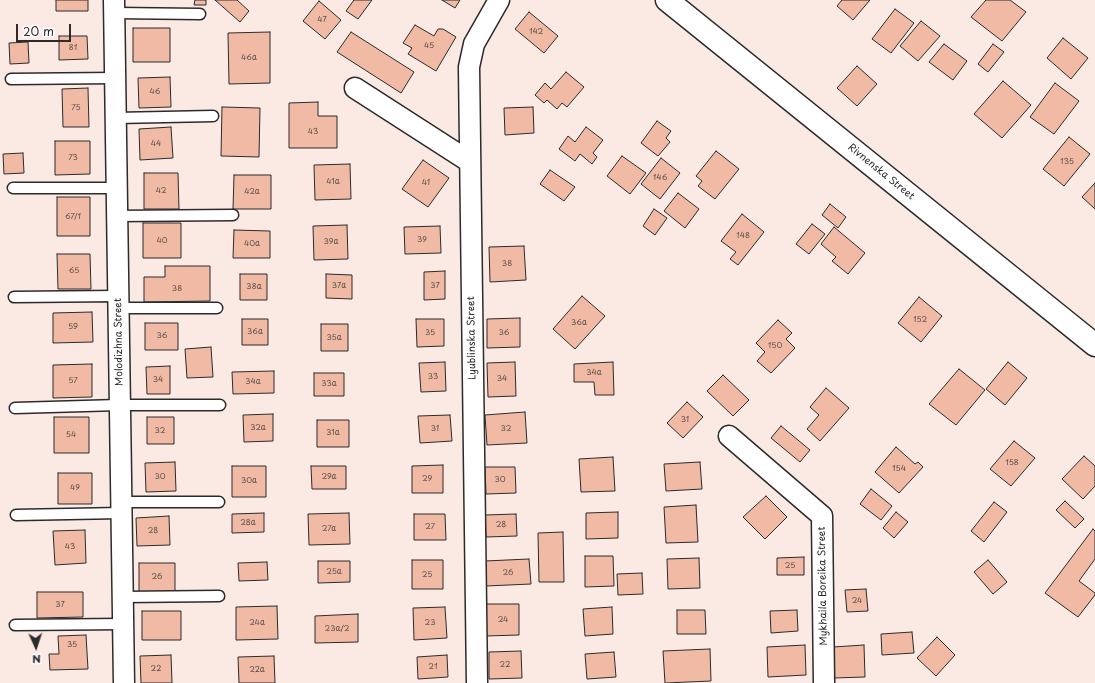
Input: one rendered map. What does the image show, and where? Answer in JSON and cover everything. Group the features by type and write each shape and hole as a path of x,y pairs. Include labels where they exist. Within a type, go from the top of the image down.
{"main road":[{"name":"Rivnenska Street","path":"666,0 1095,345"}],"street":[{"name":"Lyublinska Street","path":"477,683 469,67 474,44 499,0"},
{"name":"Molodizhna Street","path":"114,7 124,683"},
{"path":"355,88 470,162"},
{"name":"Mykhaila Boreika Street","path":"729,436 822,516 824,683"}],"lane":[{"path":"114,7 200,14"},
{"path":"11,80 115,78"},
{"path":"116,118 214,116"},
{"path":"13,188 117,188"},
{"path":"117,216 233,214"},
{"path":"14,297 217,308"},
{"path":"15,408 119,405 220,405"},
{"path":"16,515 121,507 219,502"},
{"path":"123,597 218,596"},
{"path":"16,625 123,624"}],"building":[{"path":"56,0 88,0 88,11 56,11"},
{"path":"195,0 206,0 206,5 194,5"},
{"path":"215,0 237,0 249,11 240,22"},
{"path":"354,0 372,0 358,19 346,11"},
{"path":"442,0 460,0 455,8"},
{"path":"842,0 870,0 853,20 837,6"},
{"path":"986,0 1010,0 1026,12 1002,41 971,17"},
{"path":"319,1 341,20 325,39 303,21"},
{"path":"895,9 914,23 891,53 872,39"},
{"path":"529,12 558,36 544,53 515,29"},
{"path":"921,21 940,36 918,61 900,46"},
{"path":"415,25 434,36 438,29 443,29 456,37 436,71 408,54 412,48 403,43"},
{"path":"133,28 170,28 170,62 133,62"},
{"path":"270,32 270,83 229,84 228,33"},
{"path":"351,32 414,72 401,93 337,52"},
{"path":"59,36 87,36 88,59 59,60"},
{"path":"1063,38 1088,58 1071,79 1047,58"},
{"path":"28,42 29,63 10,64 9,43"},
{"path":"944,44 967,61 953,80 929,62"},
{"path":"993,44 1004,52 988,72 978,64"},
{"path":"857,66 877,84 857,106 837,88"},
{"path":"566,72 584,87 567,107 562,103 557,109 547,100 544,103 535,95 545,83 551,89"},
{"path":"170,77 171,107 139,108 138,78"},
{"path":"1003,81 1031,105 1002,138 974,114"},
{"path":"1055,83 1079,101 1054,134 1030,117"},
{"path":"88,88 89,127 63,127 62,89"},
{"path":"318,102 318,116 337,116 337,148 289,148 289,103"},
{"path":"222,107 260,108 259,157 221,156"},
{"path":"533,107 534,133 505,135 504,108"},
{"path":"657,121 671,131 666,138 670,142 658,156 641,143"},
{"path":"171,127 173,158 140,160 139,129"},
{"path":"586,127 603,140 593,153 597,157 592,164 580,154 575,161 559,149 568,136 575,142"},
{"path":"1069,137 1090,154 1064,186 1043,169"},
{"path":"55,141 90,141 90,174 55,175"},
{"path":"716,151 739,169 715,199 698,186 702,181 696,176"},
{"path":"23,153 24,173 4,174 3,154"},
{"path":"622,156 646,173 630,194 607,176"},
{"path":"661,158 680,173 660,199 641,184"},
{"path":"423,160 449,178 428,207 402,189"},
{"path":"350,164 351,199 315,200 314,165"},
{"path":"550,170 575,187 564,201 540,184"},
{"path":"144,173 178,173 179,209 144,209"},
{"path":"234,175 271,175 271,209 233,209"},
{"path":"1095,183 1095,209 1082,197"},
{"path":"678,193 699,209 685,228 664,211"},
{"path":"57,197 90,197 90,236 57,236"},
{"path":"830,204 846,217 838,228 822,215"},
{"path":"654,209 667,218 655,235 643,226"},
{"path":"742,214 764,232 738,265 730,259 736,252 721,241"},
{"path":"143,223 181,223 181,258 143,258"},
{"path":"812,224 825,234 809,254 796,244"},
{"path":"347,225 348,259 314,260 313,226"},
{"path":"440,226 441,253 405,254 404,227"},
{"path":"834,227 865,253 848,274 832,261 836,257 821,244"},
{"path":"234,230 270,231 270,258 233,258"},
{"path":"524,246 526,280 490,282 489,247"},
{"path":"57,254 90,254 91,289 58,289"},
{"path":"165,266 210,266 210,301 144,302 144,277 165,277"},
{"path":"445,271 445,299 424,300 424,272"},
{"path":"240,274 267,274 267,300 240,300"},
{"path":"326,274 352,275 352,299 326,298"},
{"path":"582,296 605,316 575,349 553,329"},
{"path":"919,297 942,316 921,342 898,323"},
{"path":"92,312 93,342 53,343 53,313"},
{"path":"520,318 520,347 487,348 487,319"},
{"path":"242,319 268,319 268,345 242,345"},
{"path":"416,319 444,319 444,346 417,347"},
{"path":"778,320 792,333 786,339 795,348 771,373 757,361 765,352 756,343"},
{"path":"145,323 178,323 178,350 145,350"},
{"path":"321,324 348,324 348,351 321,351"},
{"path":"211,347 213,377 187,378 185,349"},
{"path":"445,362 446,391 421,392 419,363"},
{"path":"515,362 516,396 488,397 487,363"},
{"path":"613,362 614,395 595,395 594,382 574,382 574,364"},
{"path":"1008,362 1027,378 1005,405 986,389"},
{"path":"92,364 92,397 53,398 53,365"},
{"path":"170,366 170,394 147,394 146,367"},
{"path":"959,369 985,390 956,425 929,404"},
{"path":"274,371 274,393 233,394 232,372"},
{"path":"314,373 344,373 344,396 314,396"},
{"path":"723,375 749,400 733,416 707,391"},
{"path":"826,388 849,408 820,441 807,429 819,415 810,407"},
{"path":"687,402 703,417 683,438 667,423"},
{"path":"525,412 527,443 487,445 485,415"},
{"path":"273,414 273,441 244,442 243,415"},
{"path":"450,415 452,441 420,443 418,416"},
{"path":"54,417 89,417 89,453 54,453"},
{"path":"147,417 174,417 174,444 147,444"},
{"path":"317,420 349,420 349,447 317,447"},
{"path":"781,426 810,450 800,462 771,438"},
{"path":"1014,441 1035,458 1011,486 990,469"},
{"path":"896,447 915,464 918,462 923,467 899,493 875,472"},
{"path":"1084,456 1095,466 1095,486 1083,499 1062,479"},
{"path":"613,457 615,491 581,492 579,459"},
{"path":"175,462 176,491 146,492 145,463"},
{"path":"700,462 702,489 666,491 664,464"},
{"path":"443,465 443,493 412,493 412,466"},
{"path":"232,466 266,466 266,497 232,497"},
{"path":"311,466 346,466 346,489 312,489"},
{"path":"485,467 515,467 516,493 486,494"},
{"path":"58,473 92,473 92,504 58,504"},
{"path":"871,489 892,506 881,520 860,504"},
{"path":"766,496 787,517 765,539 743,517"},
{"path":"1065,501 1084,519 1075,528 1056,510"},
{"path":"994,502 1007,512 984,542 971,531"},
{"path":"696,505 698,542 666,543 664,507"},
{"path":"618,512 618,538 586,539 586,513"},
{"path":"896,512 908,522 894,538 883,528"},
{"path":"264,513 264,532 232,533 232,514"},
{"path":"349,513 350,544 309,545 308,514"},
{"path":"414,514 445,514 446,540 414,540"},
{"path":"516,514 517,536 486,537 485,515"},
{"path":"169,516 170,545 137,546 136,518"},
{"path":"1093,529 1095,531 1095,559 1079,581 1095,593 1095,595 1078,617 1045,593"},
{"path":"85,530 86,563 55,565 53,531"},
{"path":"563,532 564,582 539,582 538,533"},
{"path":"585,556 613,556 614,586 585,587"},
{"path":"804,557 804,575 777,575 777,558"},
{"path":"699,558 700,588 668,589 667,559"},
{"path":"529,559 531,584 486,586 485,561"},
{"path":"412,560 443,560 443,589 412,589"},
{"path":"988,560 1007,582 993,594 974,572"},
{"path":"318,561 350,561 350,582 318,583"},
{"path":"267,562 268,580 239,581 238,563"},
{"path":"139,563 175,563 175,592 139,592"},
{"path":"642,573 643,594 618,595 617,574"},
{"path":"866,589 868,611 847,612 845,590"},
{"path":"37,592 83,592 83,617 37,618"},
{"path":"486,604 519,604 519,635 486,636"},
{"path":"277,606 278,639 236,640 236,607"},
{"path":"445,607 447,638 414,640 413,608"},
{"path":"612,607 613,634 585,636 583,609"},
{"path":"677,610 705,610 706,634 677,634"},
{"path":"797,610 798,631 771,633 770,611"},
{"path":"142,611 181,611 181,640 142,640"},
{"path":"358,614 358,642 315,643 315,616"},
{"path":"912,632 914,653 882,655 881,634"},
{"path":"86,635 88,669 50,670 49,654 59,654 58,636"},
{"path":"937,637 955,655 936,676 917,658"},
{"path":"805,645 806,675 768,677 767,647"},
{"path":"864,645 865,677 834,678 833,647"},
{"path":"710,649 711,681 665,683 663,651"},
{"path":"521,651 522,678 489,679 489,652"},
{"path":"614,652 616,677 587,679 585,654"},
{"path":"171,655 172,683 141,683 140,656"},
{"path":"447,655 448,677 418,679 417,657"},
{"path":"274,656 275,683 239,683 238,657"}]}
